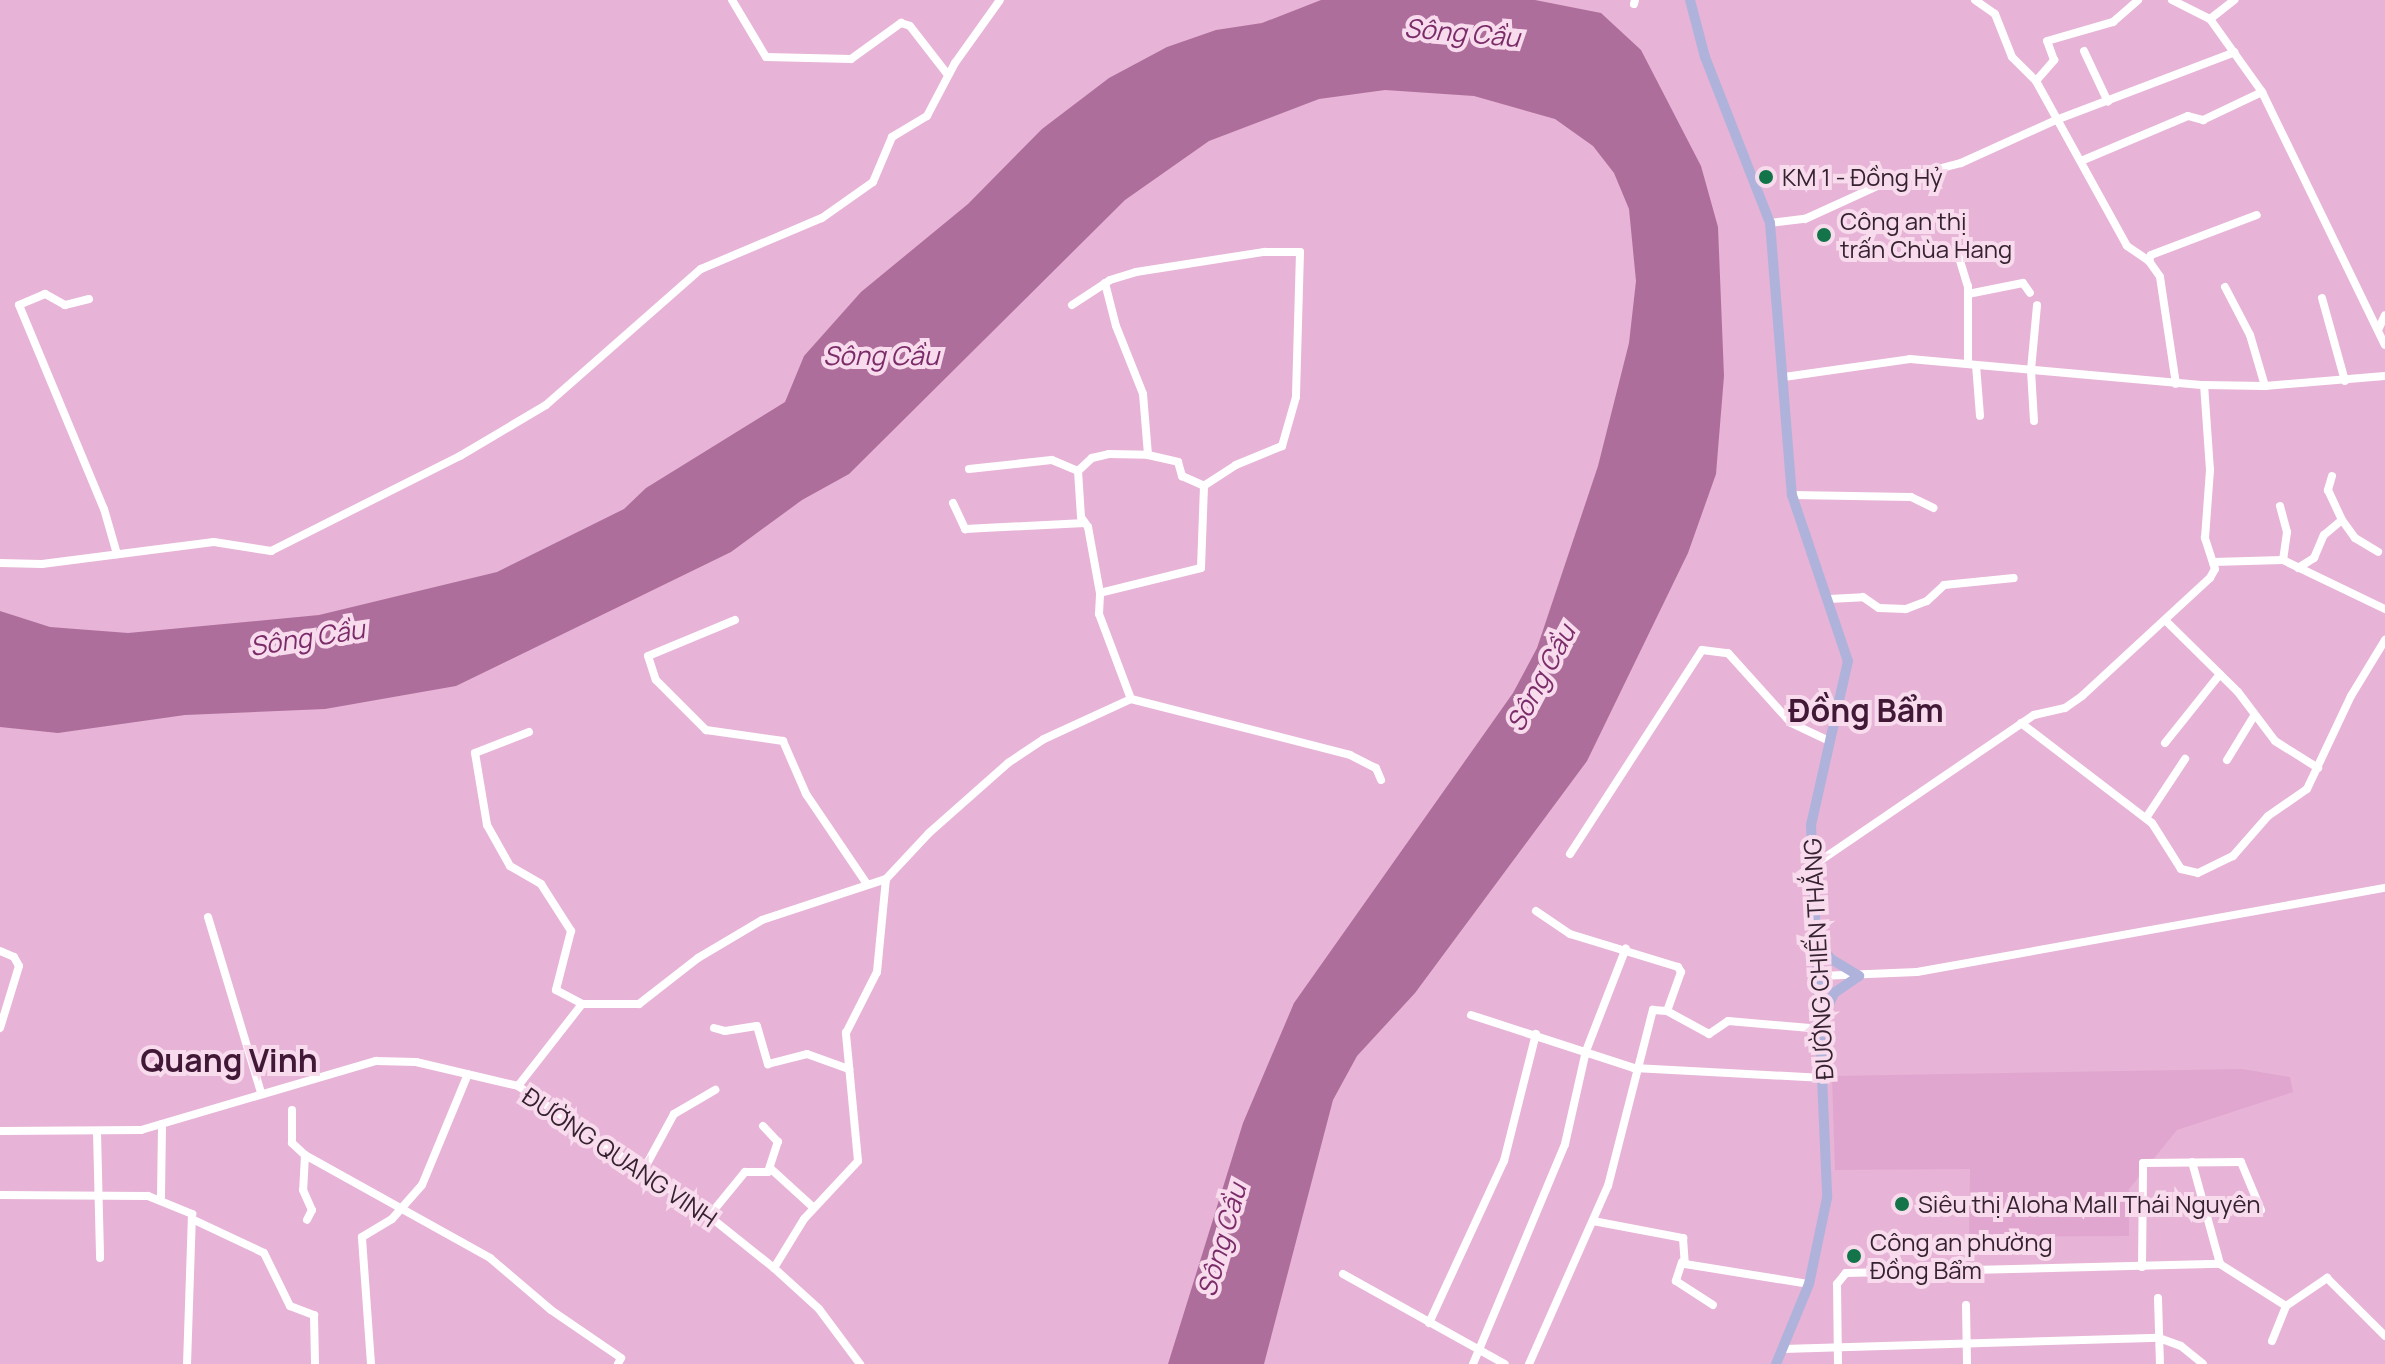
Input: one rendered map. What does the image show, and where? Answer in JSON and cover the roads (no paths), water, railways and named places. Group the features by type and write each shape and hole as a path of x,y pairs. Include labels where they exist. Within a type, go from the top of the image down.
{"main road":[{"name":"ĐƯỜNG CHIẾN THẮNG","path":"1690,0 1705,57 1770,223 1792,495 1810,560 1829,599 1848,661 1813,806 1810,867 1820,976 1827,1198 1809,1284 1776,1364"},
{"path":"1818,942 1831,959 1859,976 1834,993 1822,1024"}],"street":[{"path":"732,0 766,57 811,54 851,59 901,23 910,26 948,75"},
{"path":"0,563 42,564 214,542 271,551 460,456 546,405 701,269 822,218 854,198 880,172 892,137 927,116 948,75 1000,0"},
{"path":"1975,0 1993,11 2012,57 2036,81 2127,246 2149,261 2166,296 2176,384"},
{"path":"2036,81 2054,60 2047,41 2113,22 2138,0"},
{"path":"2172,0 2210,19 2262,92 2385,345"},
{"path":"2210,19 2234,0"},
{"path":"2084,51 2108,102"},
{"path":"1770,223 1805,219 1884,183 1961,163 2056,120 2235,52"},
{"path":"2081,161 2192,115 2203,120 2262,92"},
{"path":"2149,261 2151,255 2257,215"},
{"path":"1957,251 1968,294 1972,364 1980,416"},
{"path":"1072,305 1105,283 1136,272 1264,252 1300,252 1296,397 1284,442 1204,486"},
{"path":"1105,283 1146,404 1148,455"},
{"path":"1968,294 2023,283 2030,293"},
{"path":"2225,287 2250,335 2265,386"},
{"path":"89,299 65,305 45,294 19,305 104,509 117,554"},
{"path":"2322,298 2345,381"},
{"path":"2034,421 2031,370 2037,305"},
{"path":"2379,328 2385,315"},
{"path":"1784,377 1903,359 2204,385 2265,386 2385,376"},
{"path":"1810,867 2021,723 2082,696 2210,578 2213,562 2204,528 2210,470 2204,385"},
{"path":"1078,471 1092,458 1109,454 1148,455 1178,462 1182,476 1204,486"},
{"path":"969,469 1052,460 1078,471"},
{"path":"1078,471 1100,593 1099,614 1131,699"},
{"path":"2332,476 2328,490 2342,520 2355,538 2378,552"},
{"path":"1100,593 1203,566 1204,486"},
{"path":"1792,495 1911,497 1934,508"},
{"path":"953,503 965,529 1085,523"},
{"path":"2280,506 2287,532 2283,560"},
{"path":"2298,568 2314,558 2321,538 2342,520"},
{"path":"2213,562 2283,560 2385,609"},
{"path":"1829,599 1863,597 1879,608 1906,609 1927,601 1944,585 2014,578"},
{"path":"735,620 648,656 656,680 706,730 783,741 806,794 867,884"},
{"path":"2166,621 2220,674 2284,749 2318,768"},
{"path":"2021,723 2146,818 2163,836 2181,869 2205,871 2233,856 2268,816 2303,794 2351,696 2385,640"},
{"path":"1570,854 1702,650 1728,653 1791,723 1829,741"},
{"path":"2165,743 2220,674"},
{"path":"529,732 475,753 487,825 510,866 541,884 571,931 556,990 582,1004 639,1004 698,958 762,920 886,879 929,833 1008,763 1044,739 1131,699 1350,755 1376,768 1381,780"},
{"path":"2227,760 2254,716"},
{"path":"2146,818 2185,759"},
{"path":"774,1268 814,1208 858,1161 846,1030 877,972 886,879"},
{"path":"1820,976 1917,972 2385,888"},
{"path":"1536,911 1570,934 1626,948 1681,969 1667,1011"},
{"path":"208,917 261,1092"},
{"path":"1473,1364 1565,1144 1586,1051 1626,948"},
{"path":"0,951 14,957 19,970 0,1028"},
{"path":"518,1086 582,1004"},
{"path":"1529,1364 1593,1221 1626,1124 1634,1068 1653,1010 1667,1011 1709,1034 1728,1021 1822,1024"},
{"path":"1471,1015 1634,1068 1824,1078"},
{"path":"714,1028 730,1031 757,1026 768,1064 807,1054 849,1069"},
{"path":"1429,1323 1504,1161 1536,1034"},
{"name":"ĐƯỜNG QUANG VINH","path":"0,1131 128,1132 376,1061 416,1062 518,1086 709,1216 774,1268 819,1309 860,1364"},
{"path":"371,1364 362,1237 400,1211 428,1174 468,1074"},
{"path":"643,1171 674,1114 715,1090"},
{"path":"292,1110 292,1143 305,1155 400,1211 490,1258 551,1310 621,1358 618,1364"},
{"path":"161,1197 162,1124"},
{"path":"709,1216 745,1172 765,1175 770,1168 778,1142 763,1126"},
{"path":"97,1132 100,1258"},
{"path":"305,1155 303,1190 312,1210 307,1220"},
{"path":"2192,1162 2220,1264"},
{"path":"2142,1267 2143,1163 2241,1162 2261,1210"},
{"path":"770,1168 814,1208"},
{"path":"0,1195 161,1197 194,1220 264,1253 290,1306 317,1320 315,1364"},
{"path":"187,1364 194,1220"},
{"path":"1593,1221 1683,1238 1682,1262 1676,1281 1713,1305"},
{"path":"1682,1262 1809,1284"},
{"path":"1838,1364 1837,1284 1846,1273 2220,1264 2286,1306"},
{"path":"1343,1274 1505,1364"},
{"path":"2272,1341 2286,1306 2324,1277 2385,1336"},
{"path":"2158,1298 2160,1364"},
{"path":"1966,1305 1967,1364"},
{"path":"1783,1349 2159,1338 2181,1346 2203,1364"}],"water":[{"name":"Sông Cầu","path":"1321,0 1535,0 1601,13 1641,50 1701,166 1718,227 1724,376 1716,474 1688,553 1587,761 1415,993 1357,1056 1333,1100 1264,1364 1168,1364 1243,1123 1294,1003 1513,693 1537,648 1598,466 1629,343 1636,281 1629,209 1614,173 1593,146 1555,119 1474,96 1385,90 1319,99 1209,141 1125,200 849,474 802,500 731,552 456,686 325,709 185,715 58,733 0,727 0,611 50,627 128,633 319,615 497,572 624,509 646,488 785,402 804,356 861,292 968,204 1042,129 1109,78 1167,47 1216,30 1262,23"}],"place":[{"name":"KM 1 - Đồng Hỷ","path":"1766,177"},
{"name":"Công an thị trấn Chùa Hang","path":"1824,235"},
{"name":"Siêu thị Aloha Mall Thái Nguyên","path":"1902,1204"},
{"name":"Công an phường Đồng Bẩm","path":"1854,1256"}],"district":[{"name":"Đồng Bẩm","path":"1866,710"},
{"name":"Quang Vinh","path":"229,1060"}]}
